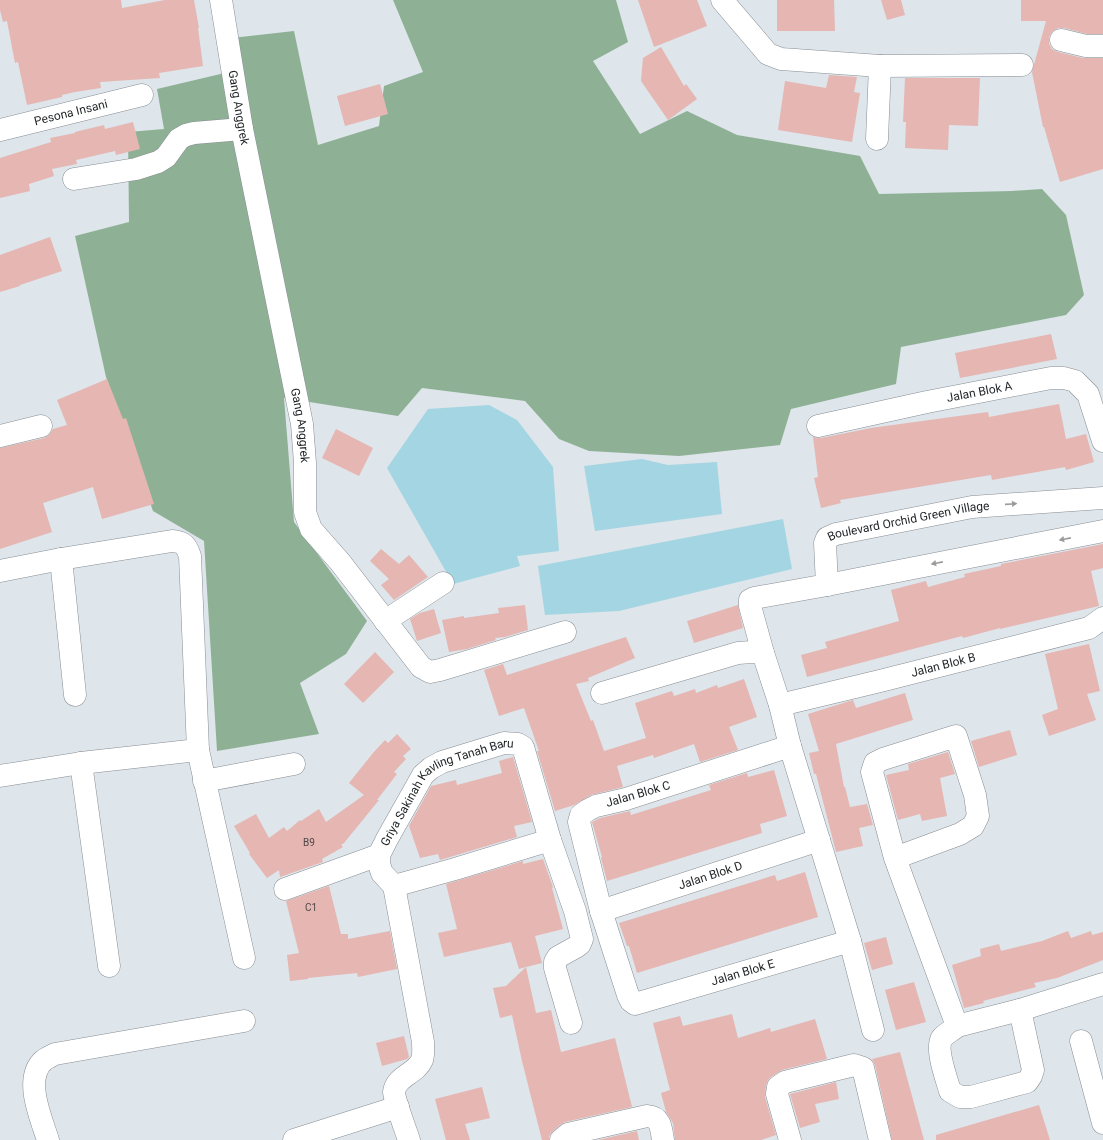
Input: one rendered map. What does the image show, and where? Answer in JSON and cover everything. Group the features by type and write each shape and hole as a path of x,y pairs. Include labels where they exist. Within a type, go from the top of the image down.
{"street":[{"name":"Gang Anggrek","path":"221,0 242,129 302,424 305,463 305,512 311,529 340,562 421,667 430,672 565,632"},
{"path":"722,0 768,54 781,59 880,66 1022,65"},
{"path":"1061,40 1086,46 1103,46"},
{"path":"877,139 880,66"},
{"name":"Pesona Insani","path":"0,130 142,96"},
{"path":"74,179 136,169 158,162 166,157 180,139 186,135 242,129"},
{"name":"Jalan Blok A","path":"818,426 927,402 1051,378 1064,378 1075,381 1088,394 1103,441"},
{"path":"0,436 42,426"},
{"name":"Boulevard Orchid Green Village","path":"827,585 825,543 827,538 836,534 972,507 1103,498"},
{"path":"873,1030 850,941 790,746 780,705 750,606 750,600 1103,531"},
{"path":"0,571 61,559 172,541 181,542 187,548 190,556 198,750 244,958"},
{"path":"61,559 75,695"},
{"path":"385,621 443,582"},
{"name":"Jalan Blok B","path":"780,705 1089,628 1103,618"},
{"path":"602,693 738,653 763,653"},
{"path":"895,858 960,834 973,826 978,816 975,795 956,736 882,759 876,764 872,772 895,858 957,1026"},
{"name":"Griya Sakinah Kavling Tanah Baru","path":"409,1140 394,1094 396,1085 418,1067 422,1060 424,1052 423,1042 394,886 382,873 379,864 379,855 424,775 431,768 442,762 504,743 518,744 523,747 550,840 575,911 582,939 580,944 558,957 555,962 555,968 571,1023"},
{"name":"Jalan Blok C","path":"635,1004 631,1001 628,995 600,911 579,822 581,815 596,806 626,799 790,746"},
{"path":"0,776 80,763 198,750"},
{"path":"80,763 109,966"},
{"path":"204,781 294,764"},
{"path":"394,886 550,840"},
{"name":"Jalan Blok D","path":"600,911 819,840"},
{"name":"Griya Sakinah Kavling Tanah Baru","path":"285,889 379,855"},
{"name":"Jalan Blok E","path":"635,1004 850,941"},
{"path":"1020,1010 1033,1070 1027,1082 971,1097 960,1097 950,1091 940,1058 939,1049 942,1038 957,1026 1020,1010 1103,984"},
{"path":"48,1140 34,1093 34,1078 37,1068 44,1060 55,1054 244,1022"},
{"path":"1081,1041 1103,1123"},
{"path":"790,1140 777,1094 778,1087 785,1082 854,1065 863,1068 880,1140"},
{"path":"304,1139 398,1107"},
{"path":"562,1140 568,1134 646,1116 655,1118 659,1122 663,1140"}],"green space":[{"path":"393,0 616,0 628,42 593,61 640,134 687,111 737,135 860,156 879,194 1042,189 1066,215 1084,295 1066,315 901,347 896,384 791,409 780,445 679,456 589,451 559,439 525,401 422,388 398,416 284,398 294,522 367,621 346,654 300,683 319,734 217,751 204,541 153,511 106,377 75,236 129,222 128,132 164,129 157,89 229,72 223,39 294,31 318,145 379,126 384,86 423,72"}],"water":[{"path":"489,405 517,420 553,467 559,551 517,556 520,566 453,584 387,468 428,409"},
{"path":"642,459 668,465 717,462 722,514 595,531 584,466"},
{"path":"783,519 792,569 619,611 545,615 538,566"}],"building":[{"path":"0,0 121,0 122,8 165,0 194,0 203,66 159,73 160,78 100,82 101,88 75,92 62,95 62,97 27,105 18,62 15,63 7,21 3,22 0,10"},
{"path":"638,0 697,0 707,26 654,47"},
{"path":"777,0 834,0 835,31 777,31"},
{"path":"881,0 901,0 905,15 887,20"},
{"path":"1021,0 1103,0 1103,34 1087,34 1064,28 1058,28 1052,32 1049,37 1049,44 1052,49 1058,52 1083,58 1103,58 1103,169 1060,182 1043,127 1032,72 1046,21 1021,21"},
{"path":"661,47 684,86 686,84 697,99 668,120 641,81 643,58"},
{"path":"829,75 857,77 854,92 860,93 852,142 778,130 785,81 826,88"},
{"path":"905,78 980,78 978,126 949,125 948,150 905,148 906,122 903,122"},
{"path":"380,84 388,114 345,126 337,96"},
{"path":"133,122 140,149 116,155 115,151 76,160 77,164 52,169 54,176 29,184 30,191 0,198 0,158 51,142 50,138 104,125 105,129"},
{"path":"50,237 62,271 0,292 0,255"},
{"path":"1051,334 1057,359 960,378 955,353"},
{"path":"107,379 123,419 126,418 154,504 102,519 93,487 43,503 52,532 0,549 0,448 44,438 49,435 53,429 67,425 57,400"},
{"path":"1059,404 1066,439 1086,434 1094,462 1066,470 1065,467 992,480 991,475 840,500 841,503 821,508 814,478 818,477 813,437 821,438 871,428 988,412 989,417"},
{"path":"336,429 373,448 359,476 322,458"},
{"path":"1103,544 1103,568 1091,571 1099,606 1000,628 963,638 962,636 807,677 801,655 827,648 825,642 899,621 891,590 926,581 928,587 965,577 964,574 1001,566 1001,564"},
{"path":"381,549 399,564 409,555 428,577 394,600 381,585 389,579 370,561"},
{"path":"525,605 528,630 505,637 495,638 496,640 467,649 449,652 442,620 464,616 464,618 499,613 498,608"},
{"path":"738,605 743,628 694,643 687,621"},
{"path":"434,609 441,633 417,641 410,619 420,613"},
{"path":"626,637 635,658 588,678 589,681 576,684 591,721 593,720 604,751 646,738 635,703 672,691 674,696 695,689 696,693 717,685 718,688 744,679 757,717 729,727 738,750 700,762 694,744 654,758 653,755 617,766 623,787 591,795 574,805 555,811 537,751 539,751 524,708 499,716 484,670 503,664 507,675"},
{"path":"1089,644 1100,691 1087,694 1096,720 1049,736 1042,715 1058,709 1045,654"},
{"path":"375,652 394,672 363,703 344,684"},
{"path":"905,693 913,720 836,744 844,787 850,807 867,804 873,825 859,828 863,846 836,852 816,774 814,774 809,753 819,751 808,714 853,700 856,708"},
{"path":"1010,730 1017,755 979,767 971,741"},
{"path":"397,734 411,749 403,756 406,759 394,772 397,774 377,800 379,800 341,845 343,847 322,859 323,862 280,877 279,870 267,878 249,854 250,853 234,826 256,814 269,838 284,827 287,831 300,820 301,821 319,809 326,822 364,795 349,783 385,740 388,743"},
{"path":"948,752 955,774 940,778 947,816 922,821 920,814 898,820 886,775 909,770 908,764"},
{"path":"513,757 532,822 514,826 517,837 440,860 438,854 420,858 409,826 431,786 456,780 457,785 502,773 499,761"},
{"path":"774,770 787,816 760,824 762,833 607,881 592,822 600,818 630,811 631,815 711,790 709,785 747,773 748,777"},
{"path":"543,859 553,887 552,888 563,929 535,936 542,963 519,969 511,942 444,957 438,933 457,929 446,884 523,861 523,864"},
{"path":"805,872 818,917 637,973 629,946 627,946 619,923 775,875 777,881"},
{"path":"329,886 341,934 348,934 348,939 390,931 397,969 358,977 357,973 290,981 287,955 299,953 286,901"},
{"path":"1068,931 1071,938 1091,931 1092,935 1103,932 1103,960 1057,978 1034,983 1036,987 983,1001 984,1003 964,1008 952,965 981,956 980,949 999,944 1001,951 1042,941"},
{"path":"886,937 893,964 872,970 864,943"},
{"path":"526,967 536,1013 551,1010 561,1052 615,1038 632,1107 565,1122 553,1131 549,1136 549,1140 542,1140 512,1015 500,1018 493,988 506,986"},
{"path":"914,982 926,1022 896,1030 885,990"},
{"path":"732,1014 738,1038 770,1028 771,1032 815,1019 827,1059 782,1070 768,1080 765,1097 776,1135 761,1140 675,1140 673,1123 666,1112 661,1093 670,1090 653,1023 680,1016 683,1026"},
{"path":"404,1036 409,1057 407,1059 382,1066 376,1043"},
{"path":"900,1052 924,1140 892,1140 875,1065 872,1059"},
{"path":"836,1082 839,1099 815,1104 820,1122 800,1128 790,1094"},
{"path":"482,1087 490,1118 465,1124 470,1140 446,1140 435,1099"},
{"path":"1039,1105 1050,1140 936,1140 936,1135"},
{"path":"637,1131 639,1140 598,1140"}]}
